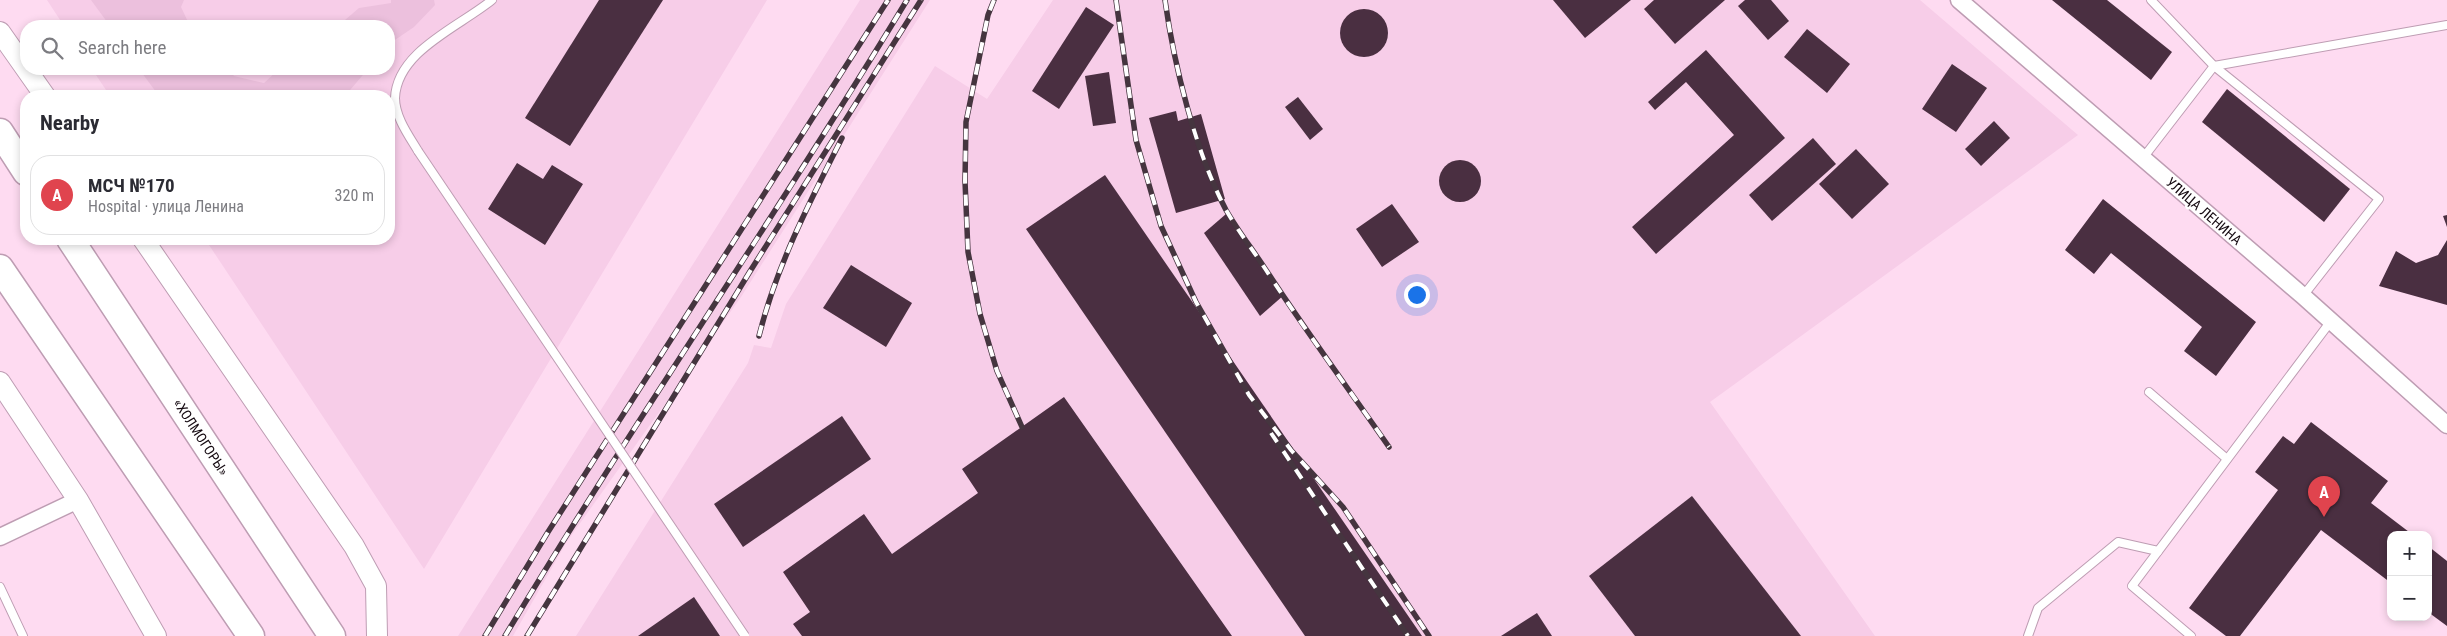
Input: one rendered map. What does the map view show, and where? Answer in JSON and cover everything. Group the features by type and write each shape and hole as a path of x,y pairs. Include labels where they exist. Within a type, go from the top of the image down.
{"highway":[{"path":"0,132 20,163"},
{"name":"«ХОЛМОГОРЫ»","path":"74,245 332,636"},
{"path":"0,268 245,628"}],"street":[{"name":"УЛИЦА ЛЕНИНА","path":"1959,0 2331,321 2447,425"},
{"path":"0,32 20,60"},
{"path":"30,75 41,90"},
{"path":"147,245 354,546 376,586 377,636"},
{"path":"0,382 78,500 156,636"},
{"path":"0,537 78,500"}],"lane":[{"path":"492,0 417,52 400,75 395,100 402,125 418,152 745,636"},
{"path":"2151,0 2214,66 2379,200 2302,296"},
{"path":"2143,158 2214,66 2447,25"},
{"path":"2191,636 2132,586 2331,321"},
{"path":"2149,392 2227,459"},
{"path":"2028,636 2038,608 2118,542 2158,551"},
{"path":"0,587 23,636"}],"shaded area":[{"path":"47,0 767,0 424,569 209,245 395,245 395,90 106,90 96,75 395,75 395,20 60,20"},
{"path":"91,0 184,0 181,7 187,20 106,20"},
{"path":"391,0 434,0 435,5 414,27 395,40 395,20 345,20 359,8 391,3"},
{"path":"860,0 930,0 741,297 566,543 513,636 458,636"},
{"path":"1053,0 1920,0 2078,135 1710,402 1875,636 576,636 748,363 754,345 771,348 786,304 935,66 987,99"},
{"path":"143,75 233,75 264,83 273,75 363,75 350,90 155,90"}],"building":[{"path":"599,0 663,0 570,146 525,118"},
{"path":"1553,0 1631,0 1585,38"},
{"path":"1654,0 1725,0 1675,44 1644,9"},
{"path":"1745,0 1771,0 1789,21 1768,40 1738,6"},
{"path":"2052,0 2107,0 2172,52 2151,80"},
{"path":"1086,7 1114,25 1059,109 1032,91"},
{"path":"1359,9 1369,9 1381,16 1388,28 1388,38 1381,50 1369,57 1359,57 1351,53 1344,46 1340,38 1340,28 1344,20 1351,13"},
{"path":"1807,29 1850,64 1827,93 1784,57"},
{"path":"1706,50 1785,138 1656,254 1632,227 1734,135 1686,82 1655,110 1648,102"},
{"path":"1952,64 1987,88 1956,132 1922,109"},
{"path":"1109,72 1116,123 1093,126 1085,76"},
{"path":"2227,89 2350,189 2324,222 2202,122"},
{"path":"1298,97 1323,129 1310,140 1285,107"},
{"path":"1176,111 1178,121 1201,114 1225,199 1176,213 1149,118"},
{"path":"1994,121 2010,138 1981,166 1965,149"},
{"path":"1813,138 1836,164 1772,221 1749,195"},
{"path":"1856,149 1889,184 1852,219 1819,184"},
{"path":"1464,160 1472,163 1478,169 1481,181 1478,193 1472,199 1456,202 1448,199 1442,193 1439,177 1442,169 1448,163"},
{"path":"517,163 543,179 552,165 583,184 545,245 488,209"},
{"path":"1105,175 1422,636 1305,636 1026,229"},
{"path":"2103,199 2256,322 2216,376 2184,351 2202,327 2111,253 2094,274 2065,250"},
{"path":"1392,204 1419,242 1382,267 1356,229"},
{"path":"1226,214 1284,295 1260,316 1204,233"},
{"path":"2447,215 2447,227 2443,216"},
{"path":"2447,240 2447,305 2379,286 2396,251 2416,263 2438,255"},
{"path":"851,265 912,303 886,347 823,308"},
{"path":"1064,397 1232,636 802,636 793,624 810,612 783,572 864,514 892,554 978,493 962,469"},
{"path":"842,416 871,459 743,547 714,504"},
{"path":"2311,422 2388,481 2371,503 2408,531 2387,531 2387,580 2321,530 2240,636 2226,636 2189,608 2278,490 2255,472 2283,436 2294,444"},
{"path":"1692,496 1801,636 1635,636 1589,576"},
{"path":"2432,549 2447,561 2447,626 2432,615"},
{"path":"694,597 720,636 638,636"},
{"path":"1537,613 1552,636 1501,636"}],"railway":[{"path":"485,636 548,532 888,0"},
{"path":"505,636 604,476 858,80 907,0"},
{"path":"527,636 749,273 921,0"},
{"path":"994,0 988,15 966,122 965,181 968,252 980,314 997,371 1022,427"},
{"path":"1116,0 1136,140 1161,226 1196,302 1249,395 1291,450 1343,507 1429,636"},
{"path":"1165,0 1174,52 1195,135 1226,210 1296,315 1389,447"},
{"path":"759,336 784,260 806,210 842,138"},
{"path":"1271,433 1408,636"}],"place":[{"name":"МСЧ №170","path":"2324,517"}]}
